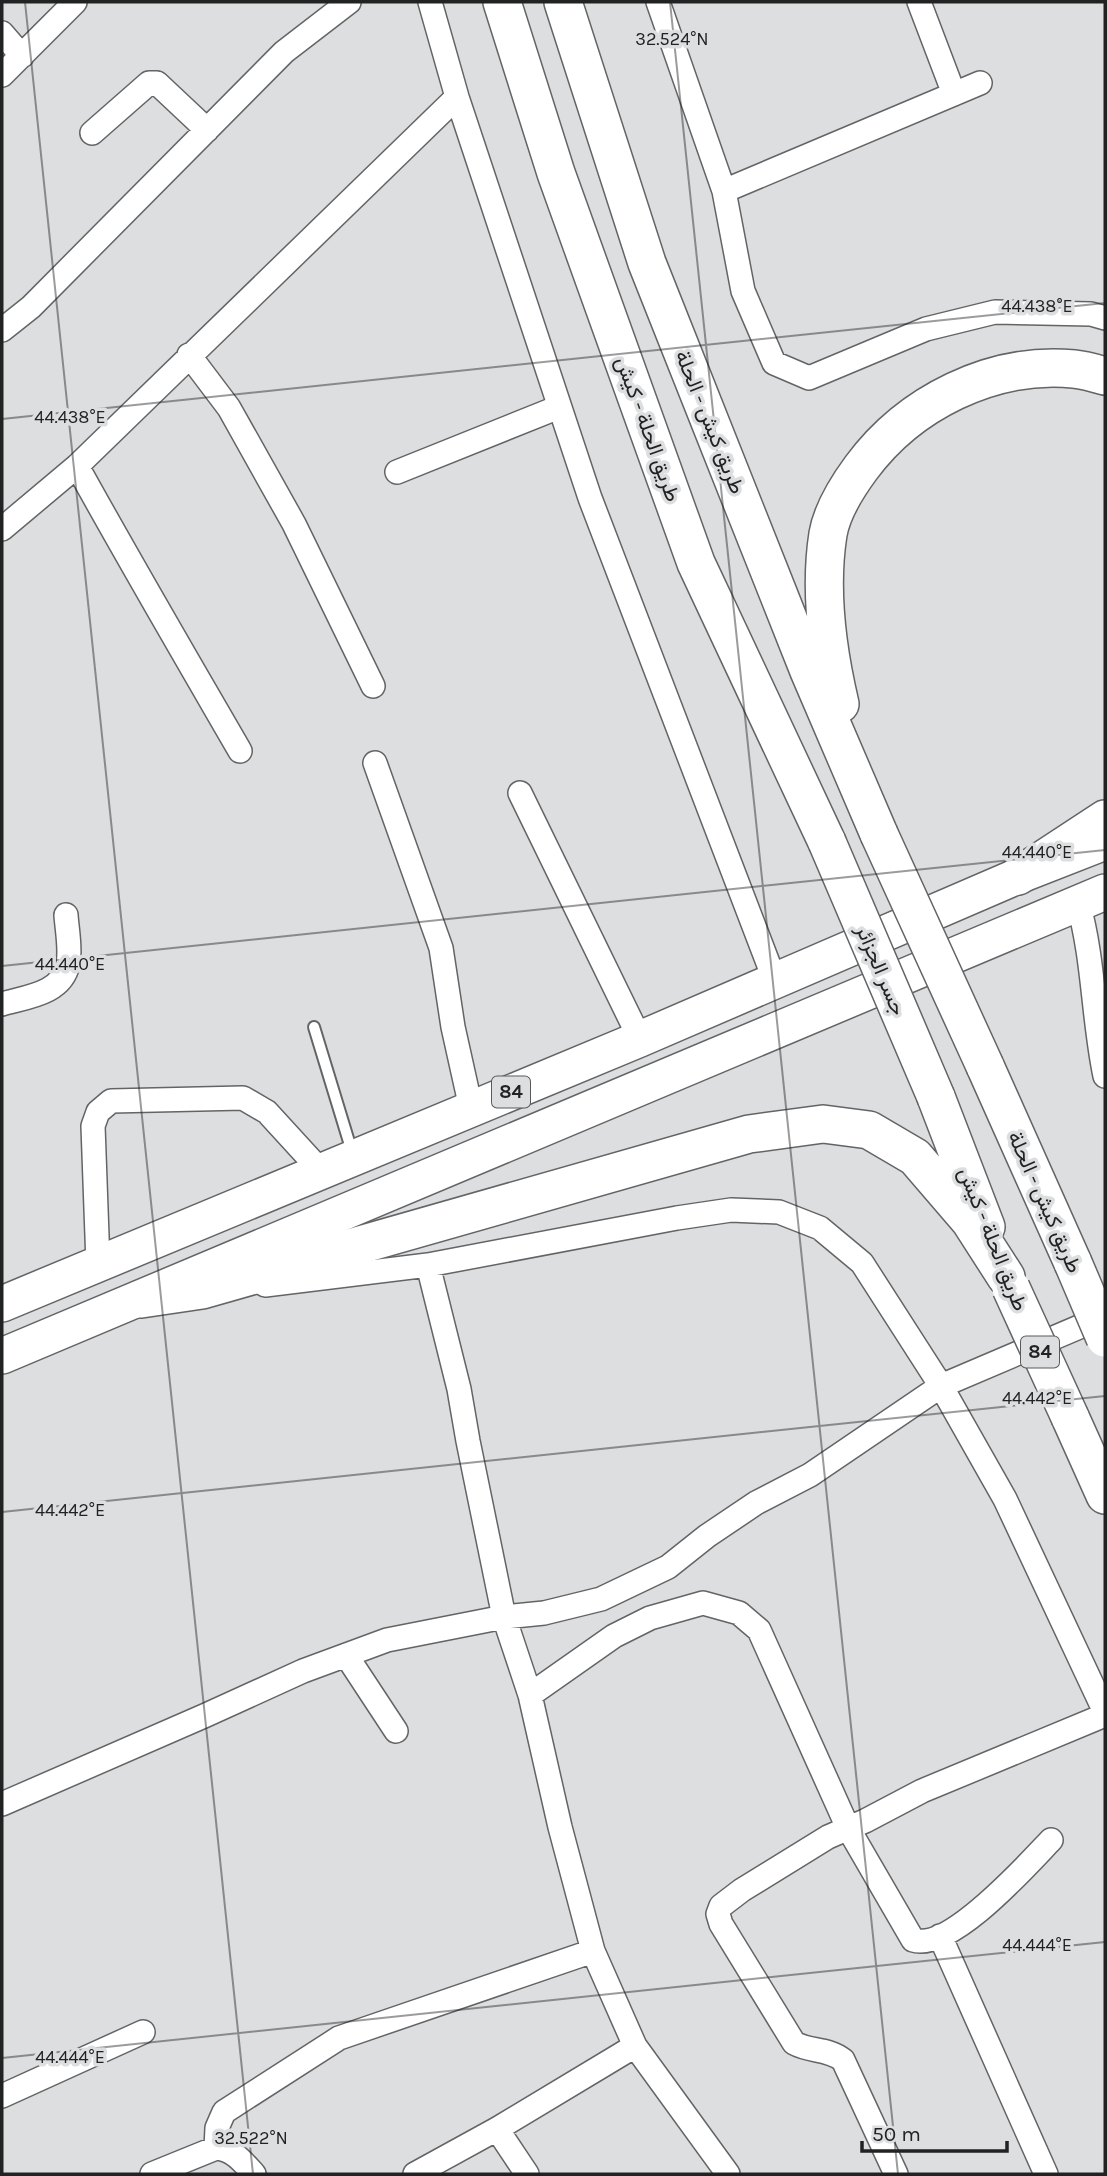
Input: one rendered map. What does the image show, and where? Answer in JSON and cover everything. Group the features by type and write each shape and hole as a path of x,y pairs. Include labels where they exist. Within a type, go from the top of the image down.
{"highway":[{"name":"طريق الحلة - كيش","path":"502,2 555,173 696,563 827,842"},
{"name":"طريق كيش - الحلة","path":"563,2 647,263 809,671 879,834 1105,1338"},
{"path":"862,794 834,676 824,606 828,533 845,489 877,445 921,409 970,383 1022,369 1074,369 1105,376"},
{"path":"1018,876 1105,819"},
{"name":"جسر الجزائر","path":"827,842 936,1097"},
{"name":"طريق الحلة - كيش","path":"936,1097 1008,1282 1105,1495"},
{"path":"141,1299 202,1290 749,1134 823,1124 869,1130 915,1157 970,1221 1008,1282"}],"main road":[{"path":"1018,876 1105,842"},
{"name":"84","path":"2,1304 640,1039 1018,876"},
{"path":"2,1356 1092,897"}],"street":[{"path":"2,75 75,2"},
{"path":"2,330 31,307 284,52 349,2"},
{"path":"430,2 457,97 595,512 775,981"},
{"path":"658,2 724,191 743,291 774,363 809,378 926,328 995,312 1091,314 1105,318"},
{"path":"919,2 954,94"},
{"path":"2,33 22,56"},
{"path":"92,133 149,83 157,83 206,130"},
{"path":"724,191 980,83"},
{"path":"2,529 77,466 457,97"},
{"path":"189,355 229,408 295,524 373,686"},
{"path":"397,472 559,407"},
{"path":"77,466 147,593 240,751"},
{"path":"375,763 441,948 453,1027 471,1108"},
{"path":"520,793 640,1039"},
{"path":"1092,897 1086,933 1097,1040 1105,1076"},
{"path":"2,1004 47,991 60,982 68,964 66,915"},
{"path":"98,1264 93,1126 98,1112 111,1101 243,1098 267,1112 321,1171"},
{"path":"202,1290 299,1282 428,1265 731,1210 779,1212 820,1227 862,1263 941,1386 1005,1499 1105,1714 922,1791 815,1844 721,1906 721,1924 794,2043 804,2049 828,2052 843,2060 896,2174"},
{"path":"428,1265 459,1389 504,1618 530,1695 560,1827 593,1951 635,2046 728,2174"},
{"path":"2,1804 303,1671 387,1640 544,1613 601,1599 668,1567 756,1503 810,1475 941,1386 1105,1316"},
{"path":"530,1695 614,1636 650,1618 703,1603 739,1613 759,1630 848,1828 914,1940 922,1943 940,1936 985,1906 1051,1840"},
{"path":"346,1655 396,1731"},
{"path":"940,1936 1046,2174"},
{"path":"216,2148 217,2128 224,2112 339,2038 593,1951"},
{"path":"2,2096 143,2032"},
{"path":"415,2174 497,2129 635,2046"},
{"path":"497,2129 527,2174"},
{"path":"152,2174 216,2148 224,2148 236,2155 254,2174"}],"lane":[{"path":"314,1027 353,1157"}]}
